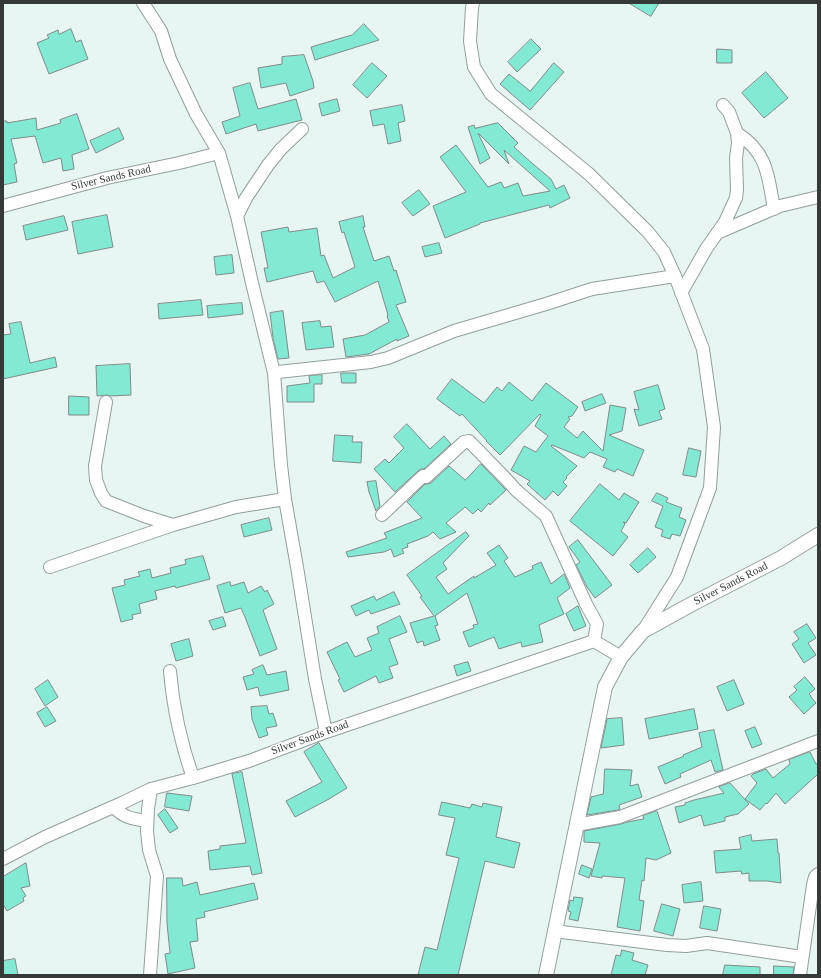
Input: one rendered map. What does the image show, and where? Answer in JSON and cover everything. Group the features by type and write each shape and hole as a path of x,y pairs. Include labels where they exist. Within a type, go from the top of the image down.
{"street":[{"path":"143,3 161,31 170,60 196,114 219,153 237,216 274,373 285,499 315,679 326,732"},
{"path":"474,3 472,8 470,41 474,67 491,94 589,174 648,232 664,252 704,349 714,427 710,488 677,577 643,631"},
{"path":"681,292 716,233 725,222 736,198 737,133 728,112 723,105"},
{"path":"237,216 246,198 268,165 281,149 302,129"},
{"path":"737,133 754,146 764,164 769,177 774,209"},
{"name":"Silver Sands Road","path":"3,206 106,178 219,153"},
{"path":"716,233 780,206 818,197"},
{"path":"274,373 371,362 388,358 454,331 546,304 592,288 675,276"},
{"path":"106,402 95,466 96,480 101,493 106,501 144,516 173,524"},
{"path":"382,515 422,476 426,478 464,442 470,441 517,491 546,516 586,604 597,624 594,641 621,657"},
{"path":"50,567 173,524 236,507 285,499"},
{"name":"Silver Sands Road","path":"546,975 604,688 621,657 643,631 690,604 781,558 818,535"},
{"name":"Silver Sands Road","path":"3,859 45,837 114,807 150,789 193,778 248,761 326,732 594,641"},
{"path":"170,671 175,713 193,778"},
{"path":"576,825 620,817 818,741"},
{"path":"150,789 147,821 149,850 157,876 150,975"},
{"path":"114,807 126,817 147,821"},
{"path":"800,975 813,885 815,877 818,874"},
{"path":"554,931 686,946 707,943 802,957"}],"building":[{"path":"629,3 659,3 651,16"},
{"path":"364,24 379,40 315,60 311,47 352,35"},
{"path":"71,29 76,42 81,40 88,59 49,74 37,43 49,38 47,35 58,30 59,34"},
{"path":"531,39 541,49 517,72 508,62"},
{"path":"717,49 732,50 732,63 717,63"},
{"path":"304,55 314,88 290,96 286,83 261,88 258,68 282,64 282,57"},
{"path":"372,63 387,76 367,98 353,85"},
{"path":"554,63 564,72 530,110 500,84 509,74 530,91"},
{"path":"766,72 788,98 764,118 742,93"},
{"path":"250,83 258,109 296,99 302,120 258,131 256,124 226,134 222,122 240,116 233,88"},
{"path":"337,99 340,111 322,116 319,104"},
{"path":"402,105 405,121 398,123 401,141 388,144 384,124 373,126 370,111"},
{"path":"77,114 89,149 72,155 74,169 63,171 61,158 43,163 35,136 11,139 17,163 14,164 17,182 3,185 3,121 7,121 7,123 36,118 37,130 61,123 60,120"},
{"path":"498,123 518,143 514,147 551,179 556,189 564,185 570,198 550,208 549,205 480,223 445,238 433,206 466,192 440,157 456,145 488,187 501,182 504,188 518,183 523,196 550,191 504,150 509,164 478,133 490,158 480,164 468,127 474,125 475,128"},
{"path":"119,128 124,139 96,153 90,141"},
{"path":"419,190 430,204 413,216 402,203"},
{"path":"107,215 113,247 78,254 72,222"},
{"path":"64,216 68,230 26,240 23,226"},
{"path":"363,216 365,227 363,227 374,261 389,256 394,271 396,270 406,302 396,305 409,336 397,341 397,339 369,354 346,357 343,339 365,335 389,322 378,281 335,302 324,281 317,283 313,271 267,282 264,268 268,268 261,232 288,227 289,232 317,228 321,256 324,255 333,278 355,267 344,232 342,233 339,222"},
{"path":"439,243 442,253 425,257 422,247"},
{"path":"232,255 234,273 216,275 214,257"},
{"path":"201,300 203,315 159,319 158,304"},
{"path":"242,303 243,314 208,318 207,306"},
{"path":"283,311 289,358 278,359 273,338 270,313"},
{"path":"320,321 321,327 331,326 334,347 306,350 302,323"},
{"path":"21,322 30,363 55,357 57,367 3,379 3,335 11,334 9,324"},
{"path":"130,364 131,395 97,396 96,366"},
{"path":"341,373 356,373 356,383 342,383"},
{"path":"322,375 322,384 314,384 314,402 287,402 287,386 310,383 309,376"},
{"path":"452,379 484,403 497,387 502,391 509,382 532,401 546,383 578,407 572,416 568,417 570,419 564,427 577,438 583,431 603,451 610,405 626,408 622,431 609,435 644,450 633,476 617,469 615,472 603,467 607,459 590,452 584,458 552,445 551,446 577,466 566,477 567,478 563,482 567,486 558,496 553,491 545,500 527,484 530,481 511,470 524,446 536,452 548,436 535,426 541,415 540,414 500,455 462,414 460,416 437,399"},
{"path":"658,385 665,409 659,411 662,419 639,426 634,409 639,410 634,392"},
{"path":"602,394 606,403 585,411 582,402"},
{"path":"69,396 89,397 89,415 69,415"},
{"path":"407,424 430,449 444,436 451,444 424,469 418,471 395,492 374,469 385,459 389,463 404,448 394,437"},
{"path":"335,435 353,436 352,442 362,442 361,463 333,461"},
{"path":"689,448 701,451 696,477 683,475"},
{"path":"481,464 506,490 490,505 489,503 481,512 478,509 473,514 465,507 446,523 456,532 440,539 433,532 428,536 407,544 408,547 402,549 404,553 394,557 391,549 384,552 348,557 346,552 387,538 384,533 422,518 407,502 425,484 431,483 449,466 465,480"},
{"path":"376,481 380,506 376,511 367,482"},
{"path":"600,484 619,500 624,493 639,502 626,523 623,522 625,524 621,531 628,537 613,556 570,521"},
{"path":"657,493 668,498 666,502 682,508 679,517 686,520 680,536 672,534 670,539 661,536 663,530 655,527 663,506 652,501"},
{"path":"269,518 272,530 244,537 241,525"},
{"path":"466,532 469,536 443,563 447,569 436,577 448,594 474,576 474,578 496,565 487,553 499,545 508,558 504,561 515,577 533,569 532,566 541,562 551,584 564,574 570,588 557,598 564,614 539,625 543,642 522,647 521,642 499,649 494,637 469,647 463,632 474,628 473,625 478,624 467,593 435,616 438,625 435,626 440,640 424,646 423,641 417,643 410,623 434,616 420,597 422,596 407,575"},
{"path":"578,540 612,585 595,598 587,587 576,565 580,562 569,547"},
{"path":"648,548 656,557 638,573 630,565"},
{"path":"203,556 210,579 176,588 175,586 155,591 157,599 139,604 141,613 132,615 133,619 121,622 112,588 125,585 124,580 140,576 138,572 150,569 152,578 171,573 170,568 186,564 185,560"},
{"path":"230,582 231,586 244,582 248,593 261,586 265,592 267,590 274,604 263,610 277,649 260,656 241,608 225,613 217,586"},
{"path":"394,592 400,604 371,614 369,610 356,616 351,606 374,596 376,600"},
{"path":"578,606 586,626 574,631 566,614"},
{"path":"400,616 407,632 389,639 398,664 389,667 393,678 379,683 376,676 344,692 338,680 340,679 327,652 347,642 355,657 372,650 367,638 379,633 377,627"},
{"path":"223,617 226,626 213,630 209,621"},
{"path":"807,624 816,638 808,643 816,655 804,663 792,644 799,639 794,632"},
{"path":"189,639 193,656 176,661 171,644"},
{"path":"468,662 471,671 457,676 454,666"},
{"path":"263,665 267,675 286,671 289,690 260,696 258,687 247,690 243,677 254,674 252,670"},
{"path":"805,677 815,689 809,694 816,703 804,714 789,697 797,690 794,687"},
{"path":"48,680 58,697 45,706 35,689"},
{"path":"734,680 744,704 727,711 717,687"},
{"path":"267,706 269,714 273,713 277,726 266,728 268,735 259,738 252,719 251,707"},
{"path":"47,707 56,721 45,727 37,713"},
{"path":"694,709 698,729 649,739 645,719"},
{"path":"622,718 624,745 601,748 607,719"},
{"path":"755,727 762,744 752,748 745,731"},
{"path":"714,730 723,770 715,772 711,760 680,774 681,777 665,784 658,767 702,747 699,733"},
{"path":"319,743 347,788 295,817 286,801 322,782 304,752"},
{"path":"810,752 816,764 818,764 818,774 785,804 776,793 760,810 745,799 757,783 751,776 753,774 766,769 773,778 790,764 789,760"},
{"path":"605,769 632,770 630,786 638,784 642,797 619,805 620,809 618,810 587,815 591,797 603,794"},
{"path":"242,772 262,873 252,875 250,866 210,870 208,851 220,849 220,846 246,843 232,774"},
{"path":"730,783 749,804 738,814 725,817 725,821 704,826 701,815 679,823 675,807 685,805 685,803 694,800 724,793 719,787"},
{"path":"167,793 192,796 189,811 165,807"},
{"path":"442,802 470,808 472,804 482,807 483,803 502,807 496,837 520,843 514,868 485,861 458,975 418,975 425,947 437,950 459,858 446,855 455,818 439,815"},
{"path":"165,809 178,828 170,833 158,815"},
{"path":"657,811 671,853 656,860 646,858 644,881 642,880 639,900 644,901 640,931 617,927 625,878 602,876 602,878 591,876 600,843 584,842 584,831 644,819 643,816"},
{"path":"751,835 752,841 777,839 781,883 749,881 749,873 742,874 741,871 716,873 714,851 741,849 739,838"},
{"path":"26,863 30,886 21,888 26,896 23,898 24,901 7,911 3,904 3,877"},
{"path":"582,865 592,869 589,878 579,874"},
{"path":"167,878 182,878 183,886 197,882 200,895 254,883 258,899 204,912 205,917 196,919 198,941 190,942 195,968 168,974 165,954 170,953 167,923"},
{"path":"701,882 703,901 684,903 682,885"},
{"path":"574,897 583,898 578,921 569,919 571,912 568,911 570,900 573,901"},
{"path":"662,904 680,909 673,936 654,931"},
{"path":"704,906 721,909 717,931 700,928"},
{"path":"622,950 634,953 632,960 648,965 645,975 611,975 616,955 620,956"},
{"path":"15,959 18,975 3,975 3,961"},
{"path":"725,965 760,967 760,975 723,975"},
{"path":"774,966 794,967 793,975 774,975"}]}
